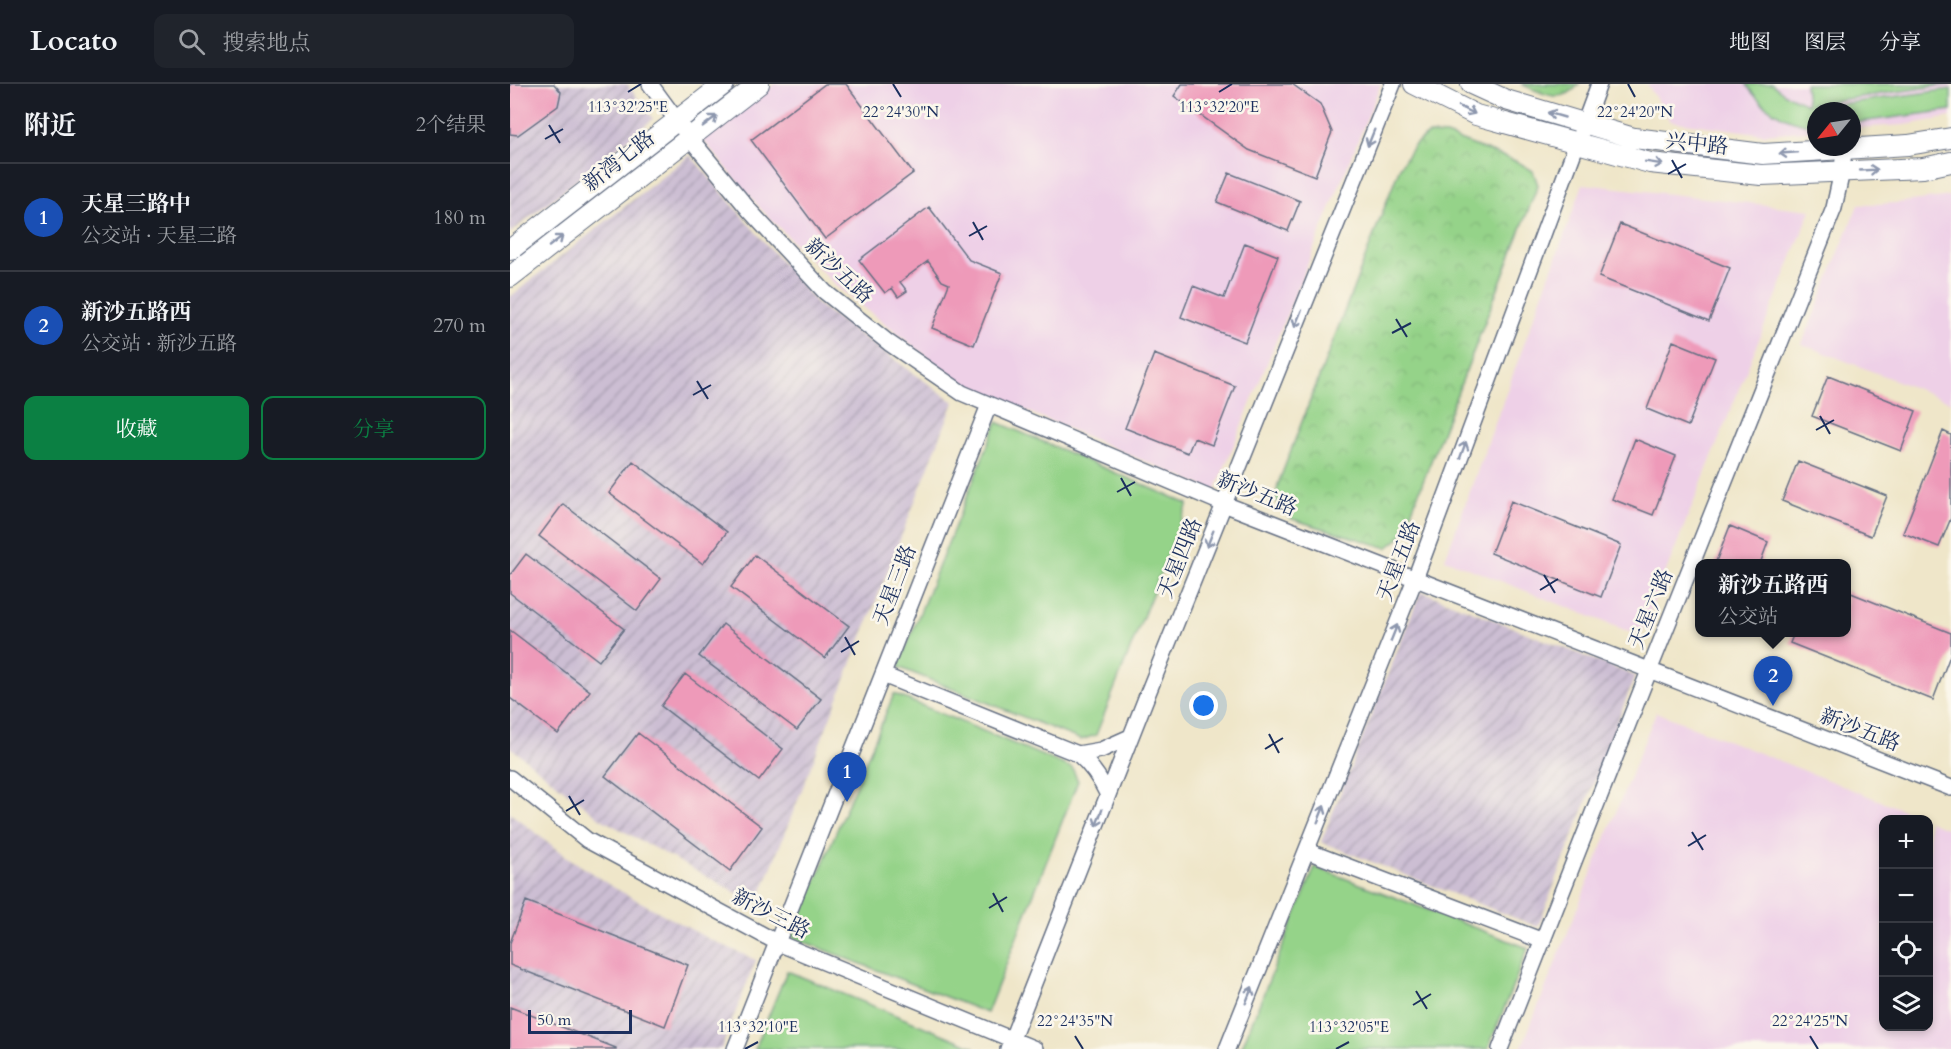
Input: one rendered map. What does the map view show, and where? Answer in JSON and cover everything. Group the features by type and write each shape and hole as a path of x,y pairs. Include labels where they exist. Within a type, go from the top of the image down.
{"street":[{"name":"新沙五路","path":"650,84 689,137 750,211 825,292 889,343 962,393 1224,504 1951,788"},
{"name":"新湾七路","path":"510,250 724,84"},
{"name":"新湾七路","path":"510,277 759,84"},
{"name":"天星四路","path":"1010,1044 1130,737 1393,84"},
{"name":"兴中路","path":"1414,84 1476,115 1650,163 1761,175 1923,168 1951,162"},
{"name":"兴中路","path":"1471,84 1506,100 1634,138 1763,154 1807,151"},
{"name":"天星五路","path":"1227,1049 1415,579 1599,84"},
{"name":"兴中路","path":"1861,148 1908,145 1951,138"},
{"name":"天星六路","path":"1500,1049 1834,208 1843,156"},
{"name":"天星三路","path":"735,1049 989,405"},
{"path":"883,675 1078,754 1089,762 1108,795"},
{"path":"1078,754 1101,750 1130,737"},
{"name":"新沙三路","path":"510,778 587,840 777,943 1010,1044 1035,1049"},
{"path":"1307,850 1543,941"}],"shaded area":[{"path":"510,84 627,84 653,119 510,233"},
{"path":"775,84 1381,84 1215,491 961,383 836,286 761,209 702,139"},
{"path":"1647,84 1951,84 1951,117 1905,125 1861,127 1861,102 1807,102 1807,131 1764,134 1670,121"},
{"path":"690,155 818,305 954,402 757,904 601,819 510,747 510,297"},
{"path":"1583,184 1811,210 1640,636 1445,559"},
{"path":"1951,196 1951,402 1802,344 1858,205"},
{"path":"1421,591 1635,676 1538,927 1321,842"},
{"path":"1656,712 1916,815 1879,815 1879,1031 1933,1031 1933,823 1951,830 1951,1049 1521,1049"},
{"path":"510,813 566,856 611,886 707,938 756,960 721,1049 510,1049"}],"green space":[{"path":"1521,84 1579,84 1566,95 1551,96"},
{"path":"1746,84 1772,84 1785,94 1807,104 1807,124 1776,113 1752,93"},
{"path":"1805,84 1951,84 1825,102 1807,102 1807,104"},
{"path":"1951,89 1951,110 1861,122 1861,102 1855,102"},
{"path":"1430,134 1446,135 1518,162 1533,171 1538,185 1402,536 1387,548 1292,519 1279,508 1276,496 1278,484 1400,167 1416,144"},
{"path":"997,422 1188,504 1096,735 1081,740 898,667"},
{"path":"894,694 1072,768 1078,781 987,1013 792,937"},
{"path":"1315,867 1528,948 1488,1049 1241,1049"},
{"path":"787,971 974,1047 973,1049 755,1049"}],"building":[{"path":"510,84 554,84 561,92 558,106 518,135 510,134"},
{"path":"825,84 846,84 913,173 825,239 751,140"},
{"path":"1182,84 1292,84 1320,104 1332,132 1315,176 1249,150 1174,96"},
{"path":"1229,173 1300,201 1288,231 1217,202"},
{"path":"929,207 969,260 1002,273 974,345 932,328 949,284 942,281 928,261 900,282 907,291 898,297 892,288 885,293 859,260"},
{"path":"1620,224 1730,268 1709,321 1599,277"},
{"path":"1245,243 1278,256 1245,342 1181,317 1193,286 1224,298"},
{"path":"1673,341 1715,358 1688,426 1647,409"},
{"path":"1154,354 1235,386 1212,445 1194,438 1188,453 1125,428"},
{"path":"1828,376 1916,411 1901,451 1812,416"},
{"path":"1943,431 1951,435 1951,518 1939,547 1903,533"},
{"path":"1635,439 1676,456 1653,515 1612,499"},
{"path":"633,461 727,532 703,564 609,493"},
{"path":"1798,461 1887,496 1871,536 1782,501"},
{"path":"1511,501 1621,545 1601,597 1491,553"},
{"path":"563,504 661,579 637,611 539,536"},
{"path":"1730,526 1768,542 1762,559 1717,559"},
{"path":"526,554 624,629 599,661 510,593 510,575"},
{"path":"755,555 849,626 825,658 731,587"},
{"path":"1851,593 1951,633 1951,653 1933,700 1790,643 1792,637 1851,637"},
{"path":"723,624 821,699 797,730 699,656"},
{"path":"510,630 590,691 558,734 510,698"},
{"path":"685,674 783,749 759,781 661,706"},
{"path":"638,733 762,827 730,871 605,776"},
{"path":"526,901 688,965 665,1026 510,965 510,943"},
{"path":"510,1007 616,1048 616,1049 510,1049"}],"place":[{"name":"新沙五路西","path":"1773,706"},
{"name":"天星三路中","path":"847,802"}]}
